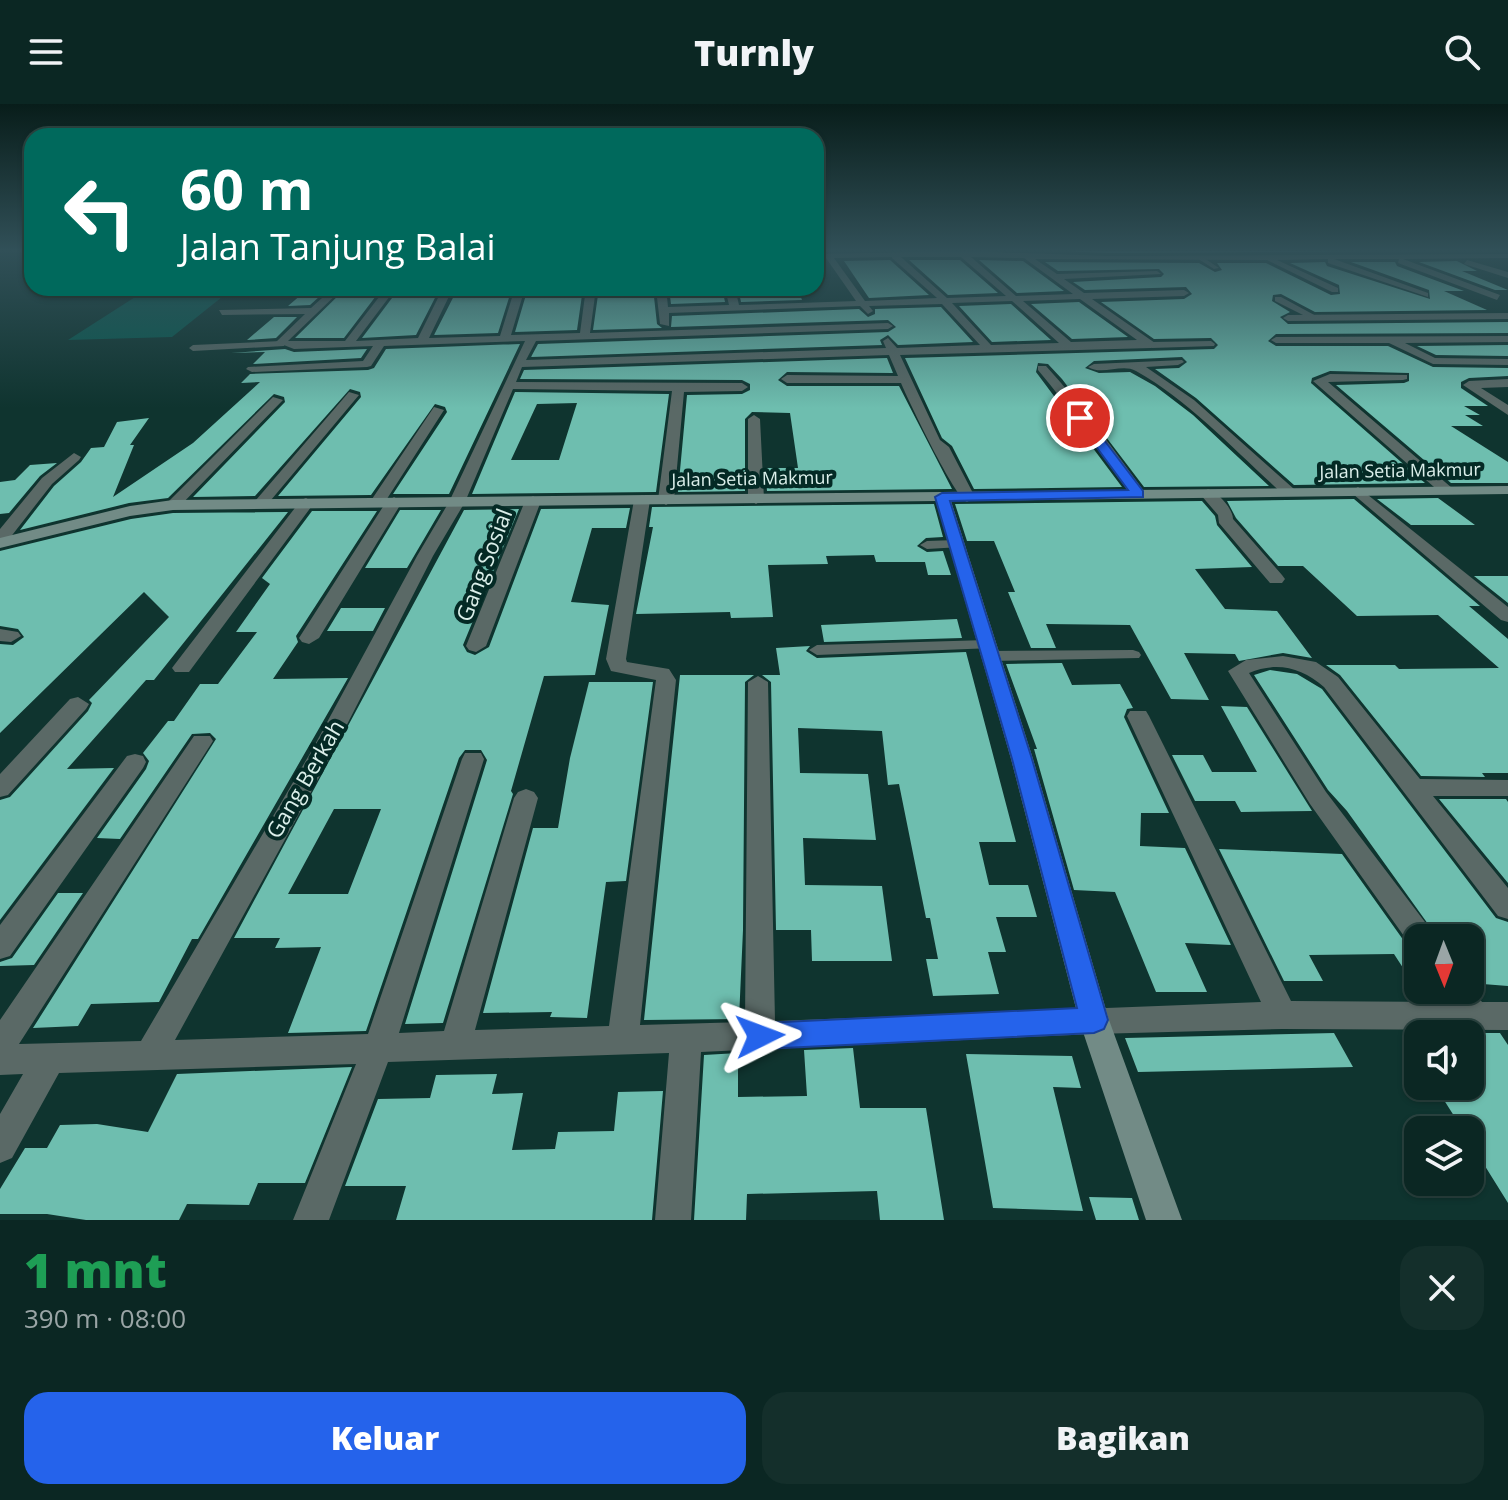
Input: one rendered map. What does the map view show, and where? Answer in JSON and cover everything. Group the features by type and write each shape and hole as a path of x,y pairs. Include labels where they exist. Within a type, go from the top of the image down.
{"main road":[{"name":"Jalan Setia Makmur","path":"0,541 119,513 173,505 1508,490"},
{"path":"955,497 956,544 1022,759 1094,1020 1164,1220"}],"street":[{"path":"281,344 321,303"},
{"path":"348,344 379,303"},
{"path":"422,341 441,303"},
{"path":"505,338 515,303"},
{"path":"585,335 589,303"},
{"path":"663,303 665,359"},
{"path":"734,303 735,308"},
{"path":"664,310 786,303"},
{"path":"867,303 883,326 907,380 923,396 934,442 942,447 955,497"},
{"path":"947,303 988,348"},
{"path":"1017,303 1068,345"},
{"path":"1092,303 1153,346"},
{"path":"222,312 312,311"},
{"path":"1344,316 1433,361 1508,362"},
{"path":"1288,318 1508,316"},
{"path":"281,344 883,326 908,351 913,363"},
{"name":"Gang Berkah","path":"150,1054 323,750 425,556 457,502 533,337"},
{"path":"1276,340 1508,339"},
{"path":"252,369 367,364 380,343"},
{"path":"518,364 1068,345 1153,346"},
{"path":"1094,367 1178,362"},
{"path":"1137,366 1190,403 1289,492"},
{"path":"1042,368 1073,403 1080,418 1138,494"},
{"path":"1403,377 1320,380 1328,391 1395,444 1447,491"},
{"path":"787,379 907,380"},
{"path":"1508,383 1469,385 1508,411"},
{"path":"510,385 742,387"},
{"path":"666,500 678,388"},
{"path":"261,503 353,395"},
{"path":"173,505 277,400"},
{"path":"309,638 438,410"},
{"path":"754,419 756,499"},
{"path":"0,541 47,481 74,457"},
{"path":"1358,491 1508,616"},
{"path":"1208,494 1226,515 1225,520 1276,579"},
{"path":"623,1039 666,680 662,673 618,667 616,659 642,500"},
{"name":"Gang Sosial","path":"476,646 533,501"},
{"path":"182,668 306,503"},
{"path":"1411,924 1318,798 1238,671 1255,664 1306,664 1331,682 1508,908"},
{"path":"758,682 760,1036"},
{"path":"0,789 78,704"},
{"path":"1138,716 1282,1015"},
{"path":"0,1047 202,741"},
{"path":"311,1220 379,1046 473,759"},
{"path":"0,947 135,762"},
{"path":"1415,787 1508,788"},
{"path":"456,1044 526,798"},
{"path":"1466,1004 1475,1017"},
{"path":"0,1060 760,1036 1094,1020 1282,1015 1508,1016"},
{"path":"673,1220 686,1037"},
{"path":"0,1146 50,1059"}],"lane":[{"path":"1286,303 1314,317"},
{"path":"193,348 281,344"},
{"path":"1153,346 1211,344"},
{"path":"927,545 956,544"},
{"path":"817,650 988,650 1133,655"}],"green space":[{"path":"126,303 214,303 172,337 68,340"}],"building":[{"path":"291,303 312,303 310,305 288,306"},
{"path":"331,303 371,303 344,338 295,338"},
{"path":"388,303 432,303 416,335 362,338"},
{"path":"450,303 507,303 498,333 434,335"},
{"path":"524,303 581,303 577,330 515,332"},
{"path":"597,303 655,303 657,324 662,328 593,330"},
{"path":"1081,303 1128,337 1072,339 1031,304"},
{"path":"1103,303 1275,303 1290,312 1280,317 1288,324 1508,322 1508,333 1276,334 1268,341 1276,346 1388,346 1433,367 1508,368 1508,376 1469,378 1461,382 1461,388 1488,406 1464,406 1480,415 1465,415 1483,426 1451,426 1508,462 1508,483 1451,483 1336,385 1404,383 1409,381 1409,373 1330,371 1312,378 1311,383 1425,483 1294,485 1196,398 1155,369 1179,368 1187,362 1182,357 1094,361 1085,368 1099,373 1130,372 1155,386 1193,415 1269,486 1144,487 1062,379 1048,364 1038,363 1036,372 1122,487 974,489 952,446 942,438 905,358 1214,349 1218,345 1211,338 1154,339"},
{"path":"1298,303 1471,303 1487,310 1315,312"},
{"path":"1011,304 1051,340 992,342 959,306"},
{"path":"941,307 973,342 898,345 888,335 880,340 882,345 531,357 538,344 888,332 896,327 888,320 671,327 672,316 859,309 868,317 875,314 875,309"},
{"path":"274,317 297,317 276,338 247,340"},
{"path":"520,344 449,494 393,494 447,412 445,407 435,404 371,495 278,496 361,397 360,392 350,389 255,496 193,497 285,402 284,397 274,394 168,498 129,503 20,530 54,486 81,462 91,448 104,447 117,422 149,418 130,445 134,445 113,497 193,443 260,382 241,383 250,374 368,370 374,368 386,349"},
{"path":"1508,345 1508,356 1436,355 1417,346"},
{"path":"285,349 294,352 367,349 361,358 253,364 265,352 231,353"},
{"path":"887,358 893,373 787,372 778,380 787,386 899,386 952,489 767,491 765,468 798,468 790,413 752,412 745,419 745,491 678,492 687,395 742,394 750,390 750,384 742,380 520,379 524,370"},
{"path":"515,392 669,394 656,492 472,494","holes":["577,403 559,460 511,460 537,404"]},
{"path":"57,463 40,476 9,513 0,514 0,482 15,480 30,465"},
{"path":"1438,498 1475,525 1411,525 1377,499"},
{"path":"1354,499 1480,606 1469,606 1508,639 1508,773 1482,773 1485,777 1421,776 1340,675 1326,665 1395,665 1399,669 1499,668 1438,615 1357,616 1303,566 1278,566 1236,518 1227,501"},
{"path":"1202,501 1215,516 1217,525 1252,567 1195,569 1225,609 1277,611 1312,658 1283,653 1239,661 1235,654 1184,653 1209,700 1171,699 1130,625 1046,624 1056,648 1031,648 1008,592 1015,592 994,541 967,541 955,504"},
{"path":"934,504 943,537 926,538 917,546 927,552 943,551 951,575 928,575 925,562 876,562 874,555 826,556 828,564 768,565 773,617 731,618 730,612 636,614 653,527 649,527 652,507"},
{"path":"630,508 626,528 592,528 571,602 609,605 595,675 544,676 511,791 513,794 443,1023 405,1024 487,760 481,750 465,750 459,758 366,1031 288,1033 321,947 275,948 280,938 234,938 464,510 519,509 463,645 467,652 475,655 489,647 541,509","holes":["334,809 381,809 348,894 288,894"]},
{"path":"400,510 441,510 407,568 365,568"},
{"path":"312,511 377,511 296,636 298,642 273,679 348,678 198,939 192,939 159,1002 91,1004 78,1026 33,1028 216,739 210,733 192,734 120,839 97,838 146,769 149,761 143,753 168,721 174,721 200,684 218,684 257,632 236,632 270,584 262,578"},
{"path":"288,512 154,680 146,680 67,769 114,768 0,920 0,800 10,797 88,711 92,703 89,700 169,617 144,592 0,733 0,644 13,645 24,637 18,629 0,626 0,551 131,519 173,513"},
{"path":"1474,576 1508,576 1508,603"},
{"path":"341,608 385,608 373,631 327,631"},
{"path":"957,619 962,638 824,642 821,625"},
{"path":"810,646 806,651 817,658 966,652 1016,842 979,842 989,885 1028,885 1037,917 996,917 1006,952 988,952 999,994 933,996 926,959 938,959 930,918 926,918 899,784 888,785 882,731 798,728 800,773 868,774 876,840 803,838 805,885 882,886 892,961 812,961 811,930 776,930 771,682 762,675 780,675 776,648"},
{"path":"1062,663 1072,685 1120,684 1133,708 1127,709 1124,717 1169,813 1141,813 1140,846 1185,848 1231,945 1185,943 1207,992 1156,992 1115,892 1074,890 1034,749 1037,749 1006,664"},
{"path":"1270,670 1297,674 1322,689 1496,918 1508,922 1508,986 1484,984 1484,924 1428,924 1347,811 1328,790 1254,675"},
{"path":"680,675 754,675 745,682 743,930 739,1019 644,1020"},
{"path":"589,682 653,682 626,881 606,882 587,1018 550,1017 552,1012 483,1013 533,828 558,828 570,758"},
{"path":"1221,706 1247,707 1312,811 1241,812 1235,801 1195,801 1172,755 1203,755 1212,772 1257,772"},
{"path":"1439,799 1506,799 1508,883"},
{"path":"1219,849 1342,854 1404,941 1404,969 1394,954 1309,955 1323,981 1284,981"},
{"path":"58,893 83,893 34,965 0,966 0,962 12,958"},
{"path":"1334,1033 1353,1067 1138,1072 1125,1038"},
{"path":"1484,1033 1500,1033 1508,1045 1508,1203 1484,1164 1484,1116 1454,1116 1444,1100 1484,1100"},
{"path":"853,1048 860,1108 926,1108 944,1220 880,1220 877,1191 747,1194 746,1220 694,1220 704,1055 738,1053 738,1097 807,1096 804,1050"},
{"path":"966,1054 1072,1056 1081,1088 1053,1087 1083,1211 993,1208"},
{"path":"352,1067 305,1183 258,1183 249,1205 187,1204 179,1220 86,1220 47,1214 0,1214 0,1189 25,1148 47,1148 60,1125 97,1124 148,1132 177,1074"},
{"path":"497,1074 492,1094 523,1093 512,1150 555,1149 558,1132 614,1131 618,1092 663,1091 652,1220 396,1220 406,1186 345,1186 378,1099 430,1098 436,1075"},
{"path":"1089,1197 1132,1198 1139,1220 1096,1220"}],"route":[{"path":"760,1036 1094,1020 1022,759 942,497 1138,494 1080,418"}]}
